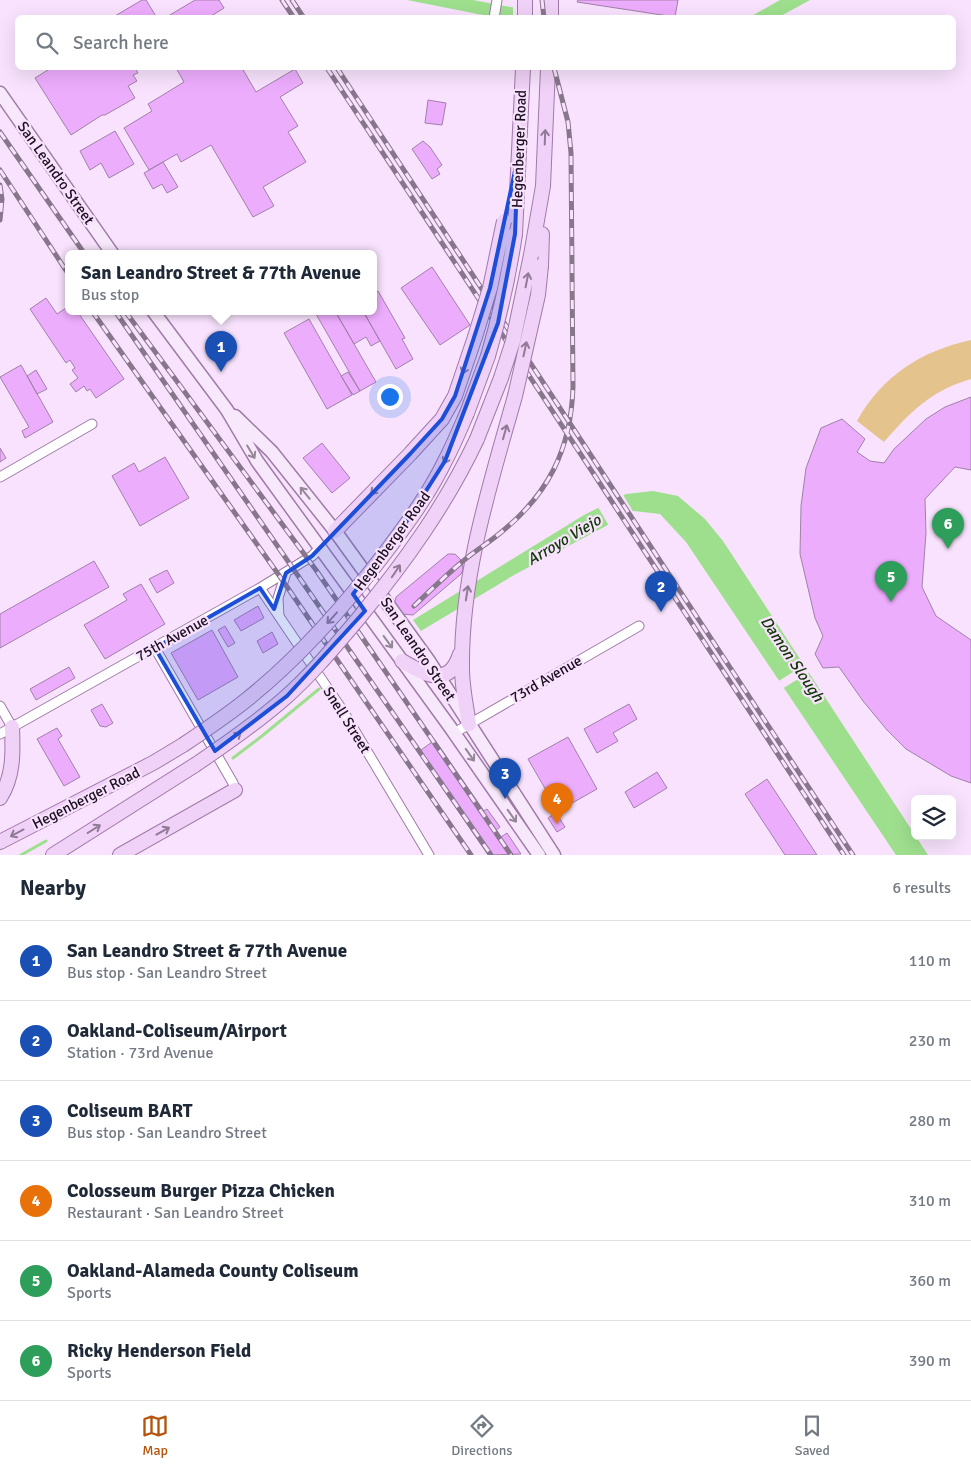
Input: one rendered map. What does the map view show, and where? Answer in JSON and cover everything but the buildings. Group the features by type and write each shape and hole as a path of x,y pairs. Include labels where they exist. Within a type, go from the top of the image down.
{"main road":[{"name":"Hegenberger Road","path":"0,842 153,763 183,745 245,701 273,678 320,632 346,603 387,551 421,502 446,461 467,413 498,323 515,234 523,70"},
{"name":"Hegenberger Road","path":"53,855 195,765 228,742 286,696 337,644 387,583 449,494 477,439 501,378 522,304 543,186 548,70"},
{"name":"San Leandro Street","path":"0,93 110,250"},
{"path":"335,531 442,420 455,396 490,288 518,158"},
{"path":"469,724 462,678 464,610 476,540 515,396 538,296 541,266 543,186"},
{"name":"San Leandro Street","path":"156,315 228,410 257,462 454,733 539,855"},
{"name":"San Leandro Street","path":"228,410 272,452 335,531 439,676 554,855"},
{"name":"75th Avenue","path":"320,548 335,531"},
{"path":"402,661 427,674 439,676 450,672 454,667 460,655 462,641"},
{"path":"1,796 9,779 13,762 6,731"},
{"path":"0,764 2,767 1,796"},
{"path":"120,855 235,790"}],"street":[{"path":"494,15 497,0"},
{"path":"0,477 92,424"},
{"name":"75th Avenue","path":"6,731 286,573 312,556 320,548"},
{"path":"279,617 278,598 286,573"},
{"name":"Snell Street","path":"260,588 343,711 429,855"},
{"name":"73rd Avenue","path":"454,733 639,626"},
{"path":"155,648 233,782 235,790"},
{"path":"0,706 6,731"}],"highlighted area":[{"path":"518,157 515,234 498,323 445,461 396,538 353,594 365,611 287,696 215,751 155,648 260,588 274,609 286,573 312,556 410,454 442,419 455,396 490,288"}],"shaded area":[{"path":"971,340 971,379 945,389 923,403 884,442 857,421 878,391 905,368 936,351"}],"water":[{"path":"407,0 473,0 553,15 483,15"},
{"path":"780,0 810,0 783,15 754,15"},
{"name":"Damon Slough","path":"653,491 678,496 705,519 723,541 911,829 911,840 918,840 928,855 896,855 686,542 660,514 634,511 514,575 421,631 413,620 584,515 626,494"}],"pier":[{"path":"513,5 564,15 513,15"},
{"path":"622,493 634,513 609,526 598,507"},
{"path":"806,664 811,671 782,689 777,682"}],"waterway":[{"name":"Arroyo Viejo","path":"233,758 319,689"},
{"name":"Arroyo Viejo","path":"21,855 46,841"}],"railway":[{"path":"282,0 292,15"},
{"path":"292,0 302,15"},
{"path":"542,0 544,15"},
{"path":"328,70 844,855"},
{"path":"338,70 853,855"},
{"path":"414,606 456,567 516,519 543,487 562,451 571,410 573,387 571,153 568,122 555,70"},
{"path":"0,132 82,250"},
{"path":"0,170 65,269"},
{"path":"0,185 2,199 0,220"},
{"path":"95,315 283,581 471,855"},
{"path":"118,315 491,855"},
{"path":"128,315 316,570 511,855"}],"place":[{"name":"San Leandro Street & 77th Avenue","path":"221,372"},
{"name":"Ricky Henderson Field","path":"948,549"},
{"name":"Oakland-Alameda County Coliseum","path":"891,602"},
{"name":"Oakland-Coliseum/Airport","path":"661,612"},
{"name":"Coliseum BART","path":"505,799"},
{"name":"Colosseum Burger Pizza Chicken","path":"557,824"}]}
